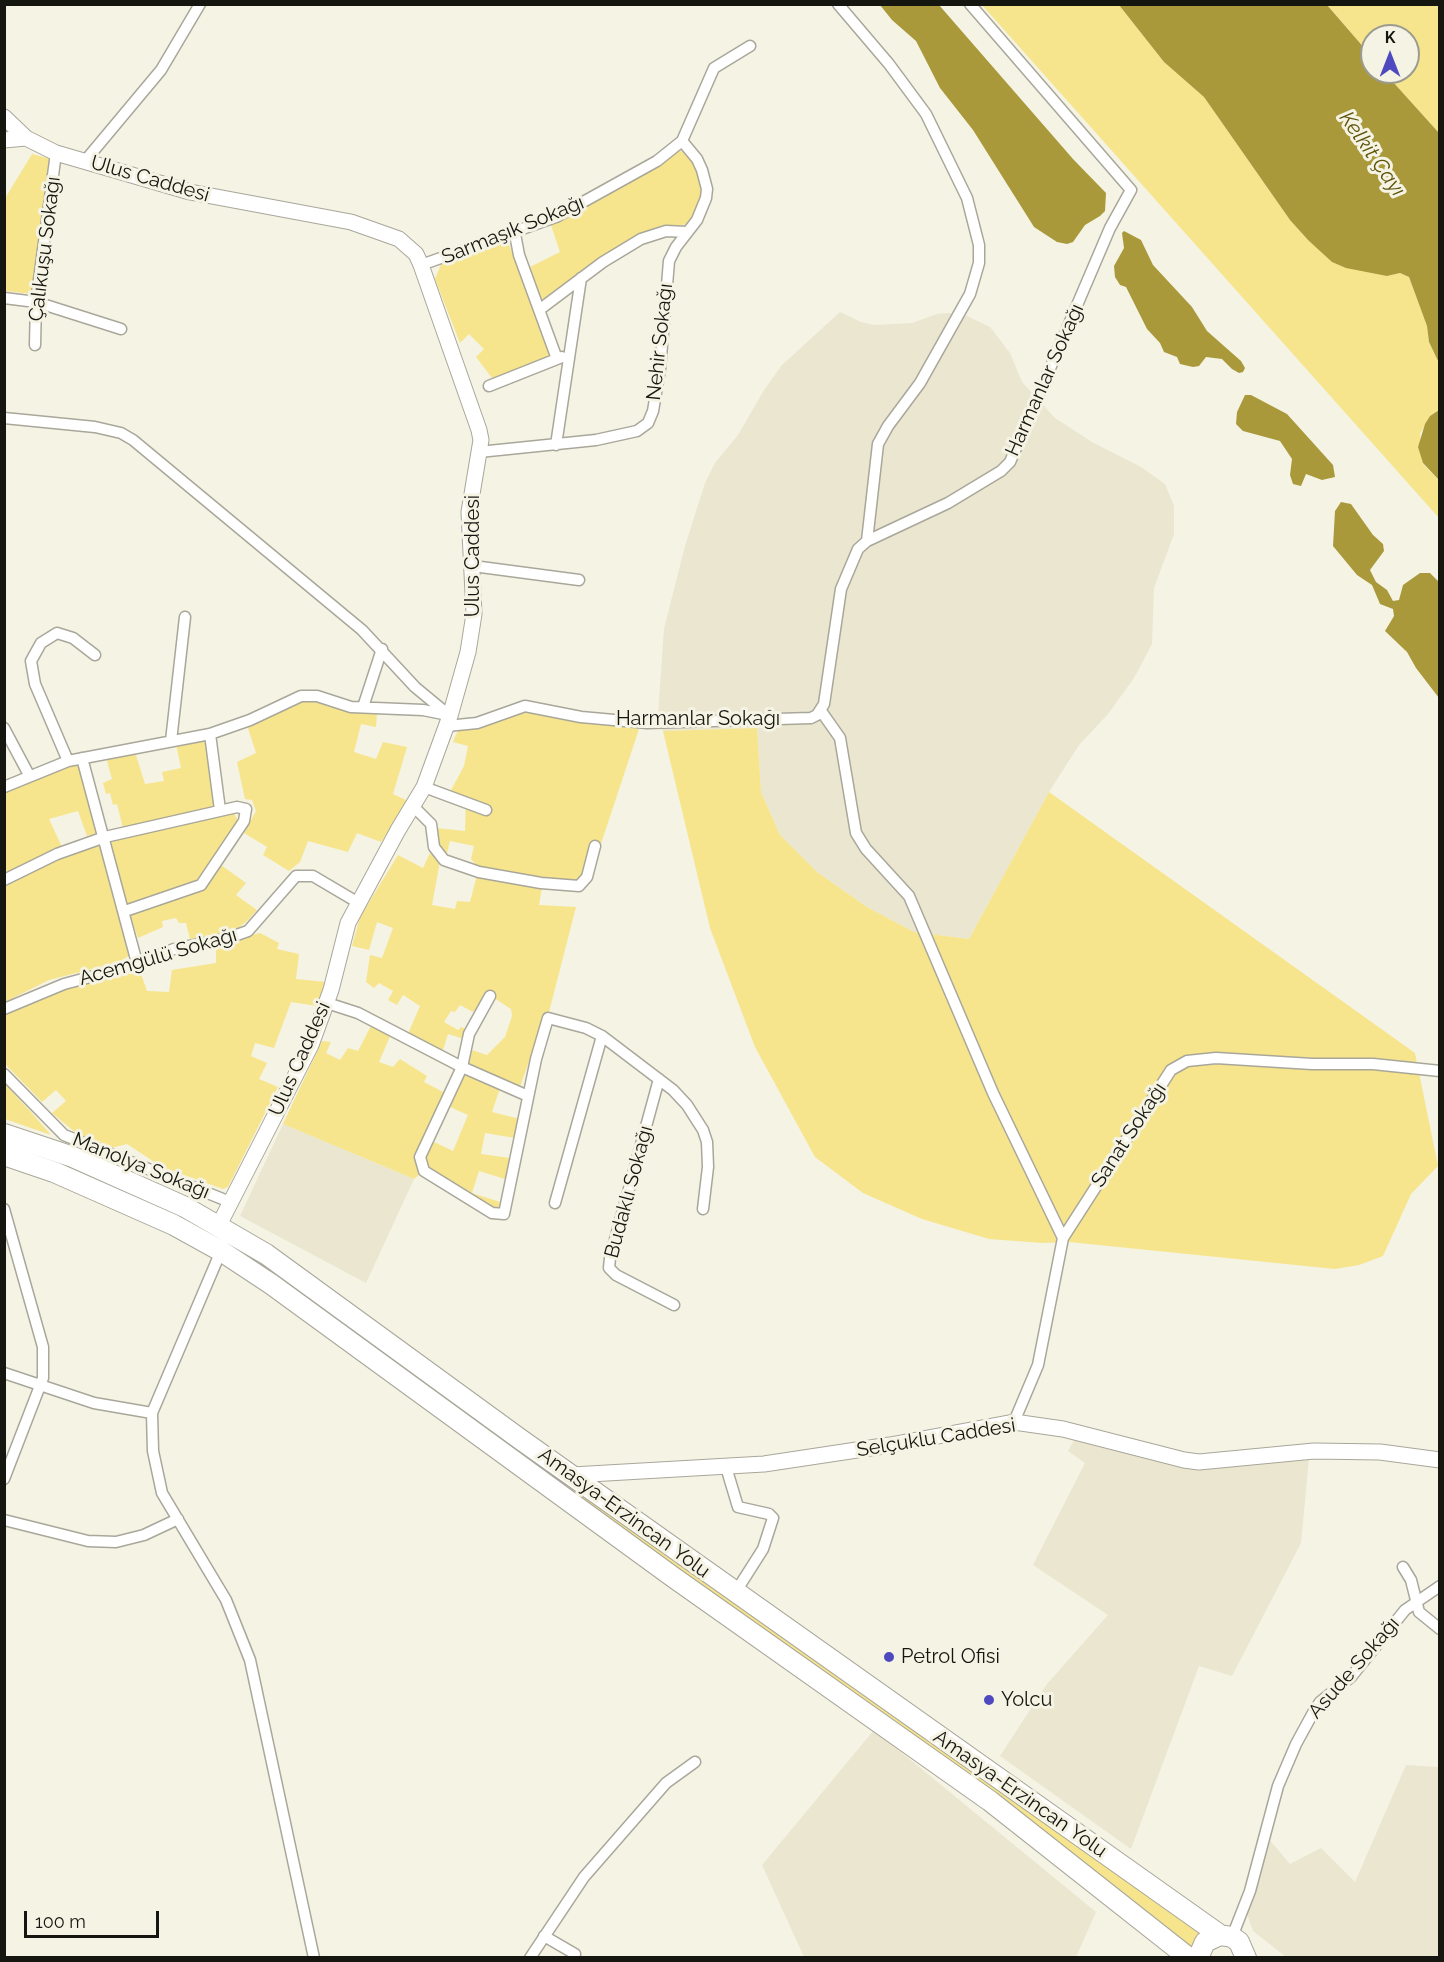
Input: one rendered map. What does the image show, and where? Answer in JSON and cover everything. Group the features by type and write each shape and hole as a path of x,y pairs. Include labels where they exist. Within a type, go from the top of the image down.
{"highway":[{"name":"Amasya-Erzincan Yolu","path":"4,1134 95,1166 219,1225 304,1281 735,1593 1241,1945 1247,1956"},
{"name":"Amasya-Erzincan Yolu","path":"4,1155 54,1172 125,1203 221,1251 312,1312 673,1577 910,1742 1008,1815 1189,1958"},
{"path":"1197,1958 1205,1942 1226,1936"}],"street":[{"path":"85,161 161,70 200,4"},
{"path":"838,4 889,64 926,114 967,198 979,245 979,263 970,294 920,382 888,426 878,444 867,541 858,549 842,589 821,711 840,738 856,833 866,849 909,896 988,1083 1063,1238"},
{"name":"Harmanlar Sokağı","path":"867,541 948,503 1001,471 1010,462 1110,228 1131,190 970,4"},
{"path":"682,141 714,68 750,46"},
{"name":"Ulus Caddesi","path":"4,117 27,138 56,153 189,192 374,228 409,246 422,265 476,419 481,440 469,512 473,566 472,630 449,721 424,788 357,902 348,923 327,1002 304,1061 219,1225"},
{"path":"4,140 27,138"},
{"name":"Nehir Sokağı","path":"479,452 556,446 625,434 648,423 653,411 660,369 667,270 672,254 702,209 707,189 697,159 682,141"},
{"name":"Sarmaşık Sokağı","path":"422,265 515,234 576,207 641,171 682,141"},
{"name":"Çalıkuşu Sokağı","path":"35,345 36,302 56,153"},
{"path":"539,310 581,278 641,239 666,231 687,232"},
{"path":"515,234 519,255 557,359"},
{"path":"556,446 581,278"},
{"path":"4,298 36,302 121,328"},
{"path":"489,386 568,355"},
{"path":"4,418 95,427 121,433 133,440 382,649 449,721"},
{"path":"473,566 579,580"},
{"path":"171,741 185,617"},
{"path":"68,761 35,684 31,661 41,643 57,633 73,638 95,655"},
{"path":"363,707 382,649"},
{"name":"Harmanlar Sokağı","path":"4,787 68,761 210,734 301,696 317,696 342,705 423,710 449,721 477,723 525,706 590,718 662,723 811,717 821,711"},
{"path":"4,728 29,776"},
{"path":"210,734 220,810"},
{"path":"82,758 125,911 137,963"},
{"path":"424,788 486,810"},
{"path":"412,806 431,824 434,847 444,860 478,872 541,884 579,886 587,877 595,846"},
{"path":"4,880 57,854 105,837 242,807 247,814 207,879 195,887 125,911"},
{"name":"Acemgülü Sokağı","path":"4,1009 64,984 137,963 174,949 228,938 248,931 261,919 286,885 300,875 313,876 357,902"},
{"path":"490,996 469,1034 462,1067 420,1157 424,1171 500,1215 504,1214 528,1096 548,1018 586,1028 602,1036 659,1079 687,1105 705,1136 708,1167 703,1209"},
{"path":"327,1002 358,1013 462,1067 528,1096"},
{"path":"555,1203 602,1036"},
{"name":"Sanat Sokağı","path":"1014,1422 1038,1365 1063,1238 1171,1070 1187,1061 1216,1058 1312,1064 1373,1064 1440,1071"},
{"name":"Manolya Sokağı","path":"4,1074 64,1135 230,1202"},
{"name":"Budaklı Sokağı","path":"659,1079 609,1268 616,1275 674,1305"},
{"path":"4,1209 43,1347 43,1378 4,1479"},
{"path":"221,1251 152,1413 153,1451 162,1493 226,1600 250,1660 314,1958"},
{"path":"4,1373 94,1403 152,1413"},
{"name":"Selçuklu Caddesi","path":"572,1475 726,1467 823,1456 1014,1422 1063,1429 1199,1462 1314,1451 1380,1452 1440,1460"},
{"path":"726,1467 738,1507 769,1514 774,1523 763,1549 735,1593"},
{"path":"4,1520 88,1541 116,1542 144,1535 178,1520"},
{"path":"1403,1567 1411,1580 1419,1612 1440,1629"},
{"name":"Asude Sokağı","path":"1226,1936 1250,1891 1278,1786 1306,1724 1320,1702 1351,1677 1398,1616 1440,1586"},
{"path":"530,1958 568,1899 596,1863 666,1783 695,1762"},
{"path":"544,1936 575,1954 573,1958"}],"shaded area":[{"path":"982,5 1119,5 1164,62 1204,97 1290,220 1308,240 1387,276 1400,273 1409,277 1427,326 1429,342 1439,363 1439,410 1430,416 1420,434 1423,464 1439,480 1439,518"},
{"path":"1327,5 1439,5 1439,133 1395,84 1420,84 1420,24 1360,24 1360,43"},
{"path":"678,151 687,152 692,156 704,191 690,224 655,228 606,255 543,299 539,298 528,268 560,252 551,225"},
{"path":"32,154 51,159 33,294 5,291 4,200"},
{"path":"508,242 550,353 549,357 492,378 476,357 484,349 469,334 460,343 435,279 441,264"},
{"path":"840,312 861,322 874,325 912,323 937,314 949,313 967,316 990,327 1010,353 1022,382 1055,418 1092,442 1141,467 1165,484 1174,506 1174,534 1154,588 1152,644 1134,678 1108,714 1079,745 1049,792 969,939 914,932 867,907 817,872 780,835 761,792 757,728 663,731 658,716 664,629 685,546 705,483 715,463 738,435 764,390 782,365"},
{"path":"307,699 377,713 376,727 361,724 354,752 376,759 383,742 407,747 393,794 408,801 381,842 357,833 348,852 308,841 300,862 289,871 263,855 267,847 244,833 256,811 252,800 245,799 237,762 256,753 247,725"},
{"path":"526,711 639,729 589,880 556,881 479,868 471,859 474,846 450,841 446,857 437,844 436,828 465,831 466,797 450,792 464,766 468,746 453,742 458,731 479,728"},
{"path":"757,728 761,792 780,835 817,872 867,907 914,932 969,939 1049,792 1415,1053 1438,1166 1411,1194 1383,1256 1359,1265 1335,1269 1069,1242 1042,1243 989,1239 922,1219 863,1193 815,1157 755,1047 710,928 663,731"},
{"path":"206,738 216,807 123,828 117,804 113,805 110,793 106,794 103,783 112,779 106,757 135,752 145,784 164,781 162,772 181,768 176,744"},
{"path":"79,764 101,832 87,836 78,811 49,819 62,847 5,875 5,790 54,770"},
{"path":"234,813 239,823 203,879 126,906 111,842"},
{"path":"104,841 130,955 119,962 49,980 5,1002 5,885 73,851"},
{"path":"430,853 440,861 432,905 455,909 457,901 470,902 477,875 542,887 539,905 576,907 549,1012 545,1015 520,1087 468,1065 472,1050 487,1055 505,1037 512,1016 511,1009 488,994 473,1012 460,1005 455,1012 451,1011 444,1022 458,1030 461,1027 468,1030 464,1039 448,1034 442,1053 408,1034 420,1006 403,995 397,1005 388,1000 393,991 379,983 374,988 366,982 370,955 382,958 393,928 377,922 369,950 352,946 360,917 398,855 423,868"},
{"path":"221,865 246,883 236,895 257,910 246,922 235,930 190,939 186,923 179,923 176,918 162,921 163,927 138,938 130,915 213,876"},
{"path":"260,933 279,943 277,949 299,954 296,979 326,982 317,1006 291,1002 274,1048 255,1043 251,1056 267,1063 259,1079 278,1087 228,1187 223,1189 162,1167 127,1144 111,1148 76,1133 52,1113 66,1101 56,1090 42,1102 5,1064 5,1014 68,988 139,968 147,991 169,992 172,970 216,963 216,944"},
{"path":"372,1024 391,1034 379,1062 393,1067 400,1059 427,1076 424,1082 447,1094 418,1164 420,1174 414,1179 283,1124 322,1041 331,1042 326,1053 340,1060 348,1048 358,1051"},
{"path":"464,1073 500,1088 492,1112 520,1119 515,1138 485,1133 481,1154 510,1158 505,1179 479,1171 472,1193 500,1202 497,1211 428,1171 425,1157 432,1141 453,1151 468,1115 448,1106"},
{"path":"4,1083 30,1111 51,1135 5,1119"},
{"path":"283,1124 414,1179 366,1283 240,1216"},
{"path":"4,1141 139,1193 239,1246 1207,1934 1193,1952 586,1501 317,1307 5,1148"},
{"path":"1076,1437 1186,1466 1309,1458 1301,1543 1232,1676 1199,1666 1131,1849 1000,1756 1047,1684 1108,1615 1033,1565 1085,1463 1068,1451"},
{"path":"874,1730 1096,1912 1076,1957 804,1957 762,1865"},
{"path":"1406,1765 1439,1767 1439,1957 1286,1957 1253,1931 1247,1914 1268,1838 1290,1864 1321,1848 1355,1882"}],"water":[{"path":"880,5 939,5 1073,159 1106,193 1105,211 1085,225 1073,242 1067,244 1057,242 1034,227 973,130 940,88 916,41 892,20"},
{"name":"Kelkit Çayı","path":"1119,5 1327,5 1360,43 1360,84 1395,84 1439,133 1439,363 1429,342 1427,326 1409,277 1400,273 1387,276 1346,268 1332,262 1290,220 1204,97 1164,62"},
{"path":"1124,231 1141,240 1153,265 1192,307 1207,331 1241,361 1245,368 1243,372 1239,373 1232,369 1222,359 1206,357 1199,366 1193,367 1180,364 1177,357 1164,352 1160,343 1147,329 1126,287 1120,285 1115,277 1114,266 1124,248 1122,233"},
{"path":"1245,395 1251,395 1287,414 1333,465 1335,477 1322,480 1306,474 1301,486 1293,484 1290,475 1292,459 1280,441 1243,431 1236,424 1237,412"},
{"path":"1439,410 1439,480 1423,463 1418,447 1425,424 1430,416"},
{"path":"1341,502 1351,504 1373,535 1383,544 1384,551 1370,570 1376,582 1387,590 1393,601 1399,600 1403,585 1420,573 1430,573 1439,582 1439,698 1407,652 1385,631 1394,616 1393,609 1380,604 1372,585 1357,575 1333,546 1335,511"}],"place":[{"name":"Petrol Ofisi","path":"889,1657"},
{"name":"Yolcu","path":"989,1700"}]}
